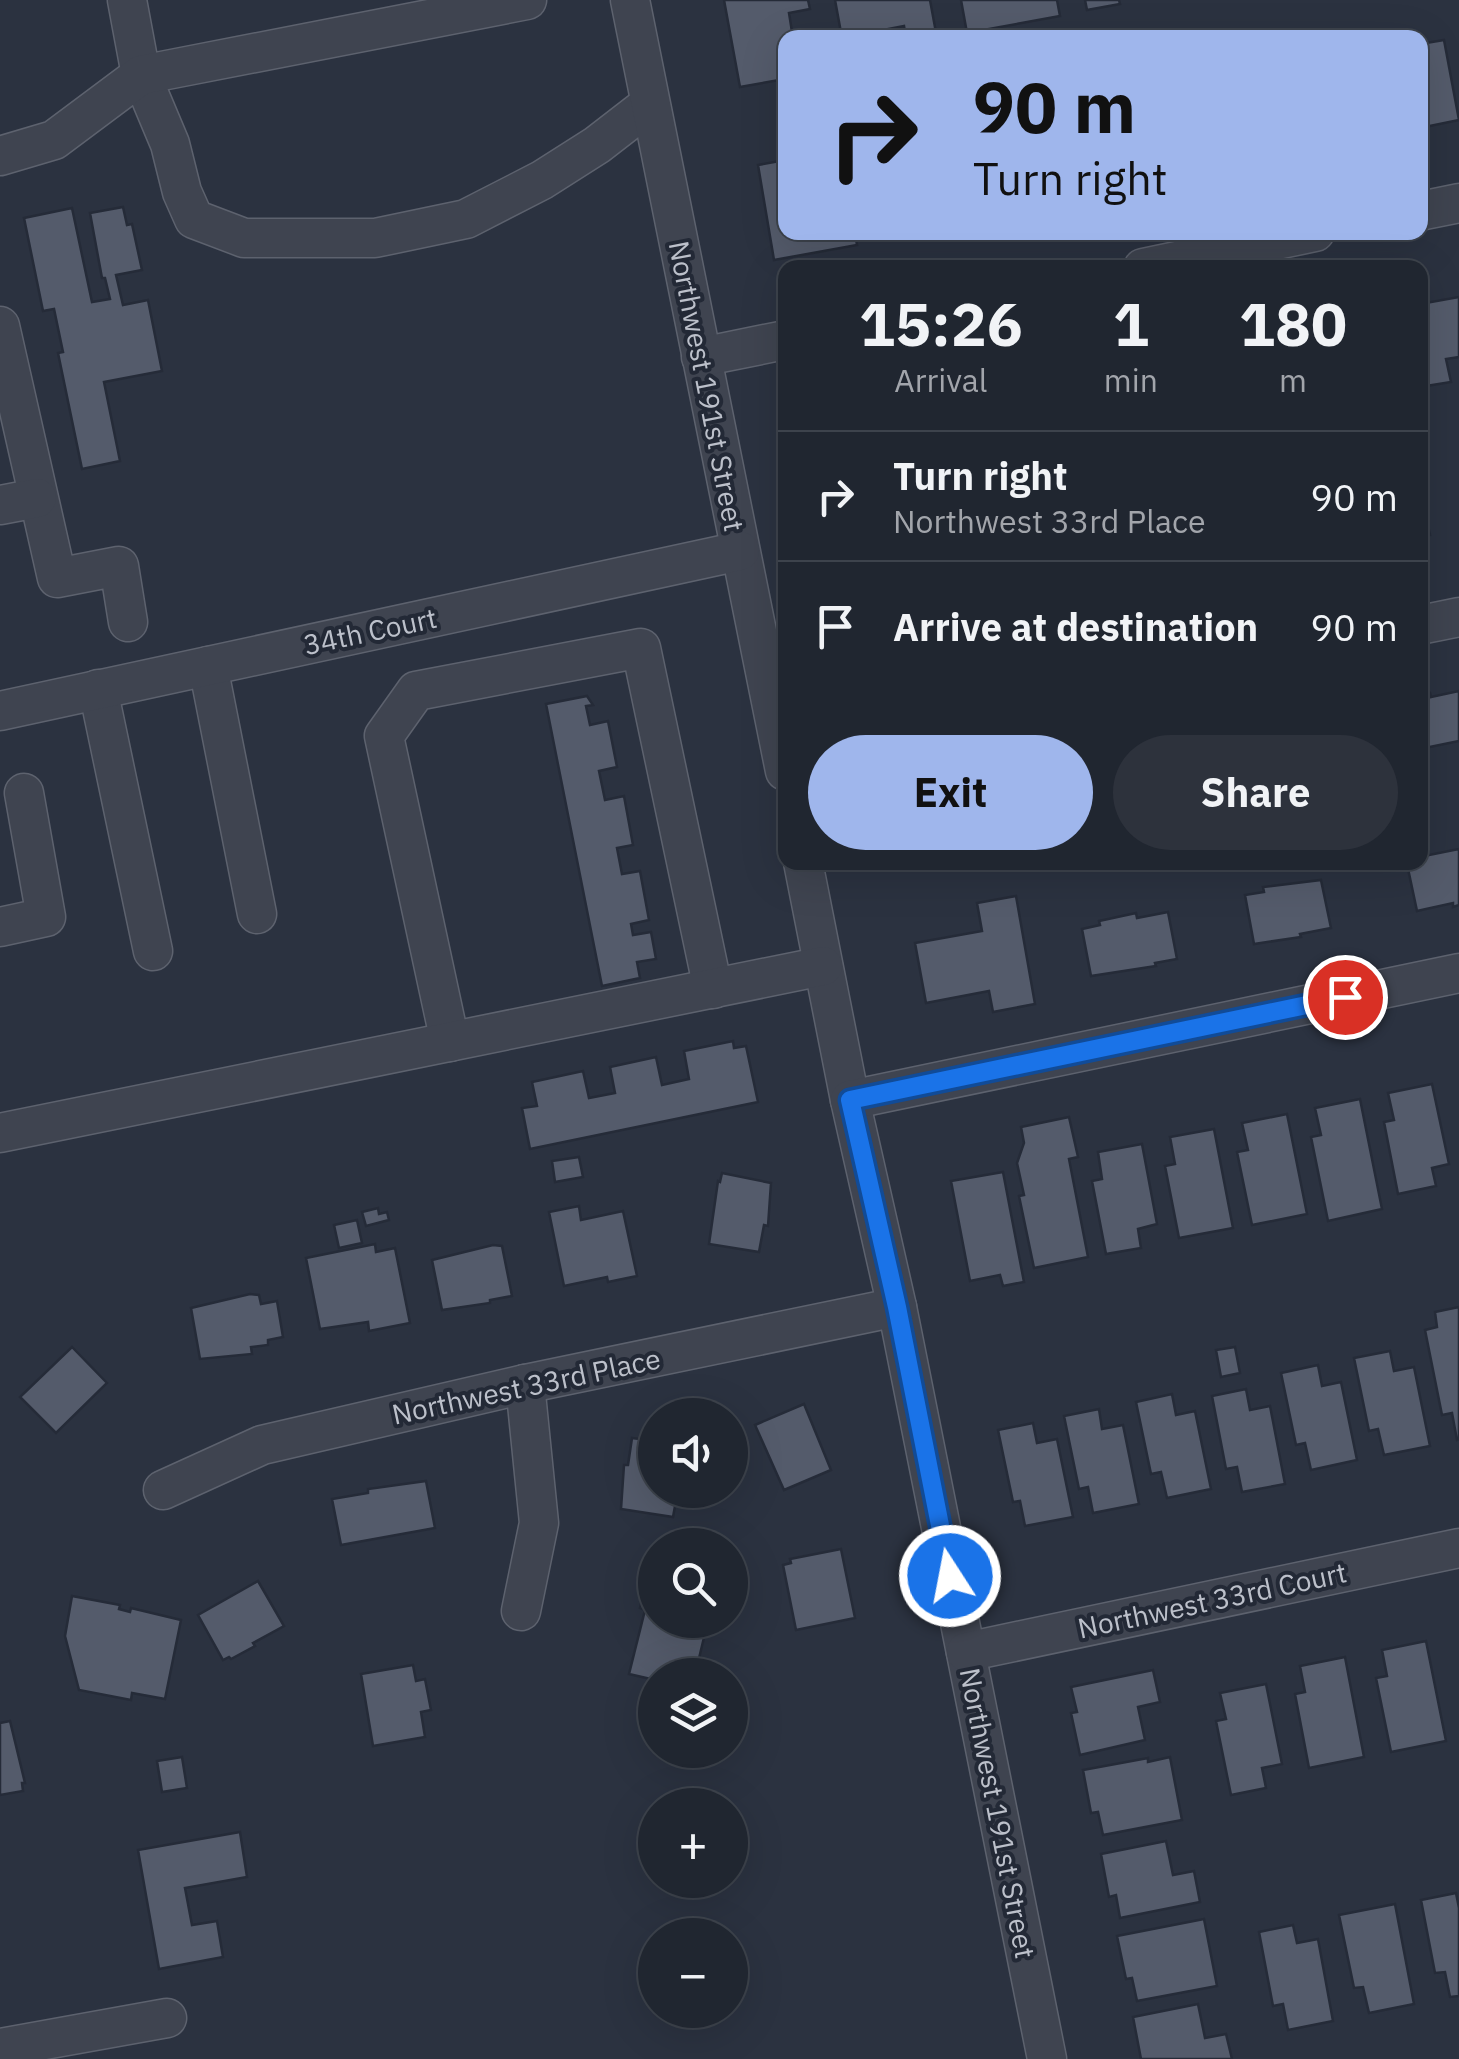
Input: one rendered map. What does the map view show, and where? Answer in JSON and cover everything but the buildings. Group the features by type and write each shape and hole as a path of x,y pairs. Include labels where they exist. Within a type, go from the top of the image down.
{"street":[{"path":"127,0 141,74 170,144 182,192 194,220 244,238 376,238 466,219 542,180 650,104"},
{"path":"0,156 54,140 141,74 467,6 527,0"},
{"name":"Northwest 191st Street","path":"630,0 778,732"},
{"path":"1428,209 1459,203"},
{"path":"1181,260 1277,240"},
{"path":"0,326 57,578 120,566 128,622"},
{"path":"701,357 778,341"},
{"path":"0,505 37,498"},
{"name":"34th Court","path":"0,711 740,551"},
{"path":"1428,623 1459,617"},
{"path":"450,1042 384,736 416,691 641,648 713,989"},
{"path":"208,666 257,914"},
{"path":"98,690 153,951"},
{"path":"0,927 46,918 24,793"},
{"name":"Northwest 191st Street","path":"805,870 850,1100 897,1307 1047,2059"},
{"path":"0,1134 823,966"},
{"path":"850,1100 1459,973"},
{"name":"Northwest 33rd Place","path":"163,1490 262,1445 525,1384 897,1307"},
{"path":"521,1611 540,1522 525,1384"},
{"name":"Northwest 33rd Court","path":"966,1652 1459,1548"},
{"path":"0,2048 166,2018"}],"route":[{"path":"950,1576 897,1307 850,1100 1345,997"}]}
